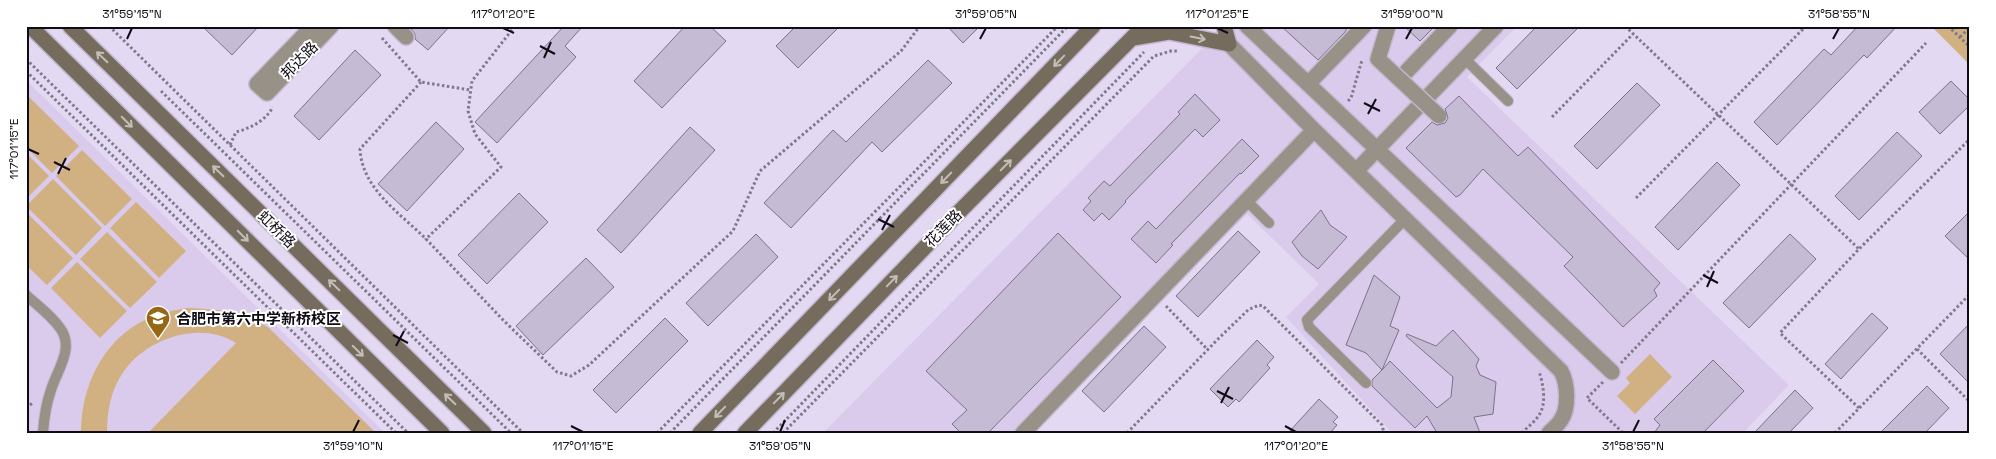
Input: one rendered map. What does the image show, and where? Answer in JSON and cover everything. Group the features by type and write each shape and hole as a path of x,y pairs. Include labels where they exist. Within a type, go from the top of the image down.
{"main road":[{"name":"虹桥路","path":"30,26 442,433"},
{"name":"虹桥路","path":"70,26 484,433"},
{"path":"700,433 1093,26"},
{"name":"花莲路","path":"745,433 960,211 1144,26"},
{"path":"1133,38 1169,32 1229,44 1224,26"}],"street":[{"name":"邦达路","path":"267,92 313,26"},
{"name":"邦达路","path":"267,92 331,26"},
{"path":"1247,26 1612,372"},
{"path":"1308,84 1364,26"},
{"path":"1388,26 1378,59 1438,116"},
{"path":"1407,71 1450,26"},
{"path":"1356,171 1496,26"},
{"path":"390,29 406,37"},
{"path":"1229,44 1314,130 1561,371 1566,386 1564,407 1560,421 1549,433"},
{"path":"1022,433 1314,130"}],"lane":[{"path":"1465,59 1508,101"},
{"path":"1246,200 1269,222"},
{"path":"1366,383 1309,327 1307,320 1405,219"},
{"path":"26,295 58,326 65,340 65,354 48,399 43,433"}],"path":[{"path":"109,26 523,433"},
{"path":"426,239 501,166 475,134 468,111 470,90 472,81 515,26"},
{"path":"421,82 360,149 360,161 370,182 381,197 426,239 504,321 556,372 570,376 589,365 733,231 760,171 901,51 920,26"},
{"path":"657,433 1058,26"},
{"path":"670,433 1068,26"},
{"path":"1625,26 1859,249"},
{"path":"1636,198 1806,26"},
{"path":"1948,26 1970,47"},
{"path":"1960,37 1970,27"},
{"path":"390,29 381,36 421,82 470,90"},
{"path":"773,433 1161,34"},
{"path":"1552,118 1634,34"},
{"path":"1623,433 1588,398 1926,43"},
{"path":"783,433 1154,56 1171,51 1182,51"},
{"path":"26,59 408,433"},
{"path":"26,71 396,433"},
{"path":"158,88 510,433"},
{"path":"230,145 235,133 250,128 266,116 267,92"},
{"path":"1859,408 1780,333 1859,249 1970,139"},
{"path":"1835,433 1970,294"},
{"path":"1155,295 1208,350"},
{"path":"1127,433 1248,310 1255,306 1263,306 1382,425 1384,433"},
{"path":"1916,349 1970,402"},
{"path":"1522,433 1540,414 1543,403 1543,383 1538,369"}],"shaded area":[{"path":"1224,26 1517,26 1467,77 1789,385 1743,433 1392,433 1286,317 1319,284 1247,214 1028,433 823,433"},
{"path":"1931,26 1970,26 1970,65"},
{"name":"合肥市第六中学新桥校区","path":"26,80 195,246 385,433 26,433"},
{"path":"29,97 79,146 52,173 26,147 26,100"},
{"path":"82,150 132,199 105,226 56,176"},
{"path":"26,153 49,176 26,199"},
{"path":"53,179 102,228 76,255 26,206"},
{"path":"136,202 186,251 159,278 110,228"},
{"path":"26,212 73,258 47,285 26,265"},
{"path":"107,232 157,282 130,308 80,259"},
{"path":"77,262 127,311 100,338 51,288"},
{"path":"187,308 240,314 269,328 376,433 148,433 236,343 222,336 207,333 191,333 160,342 146,349 134,359 124,371 113,393 109,408 107,433 78,433 81,430 85,398 90,383 104,355 114,343 126,332 151,317"},
{"path":"1650,354 1672,377 1635,414 1617,396 1630,383 1626,378"}],"building":[{"path":"202,26 259,26 232,55"},
{"path":"409,26 450,26 428,50 415,39 415,34"},
{"path":"564,26 583,26 565,46 576,57 497,143 475,122"},
{"path":"685,26 710,26 726,41 662,108 634,81"},
{"path":"796,26 840,26 798,68 776,46"},
{"path":"947,26 980,26 963,43"},
{"path":"1281,26 1348,26 1345,32 1318,60"},
{"path":"1404,26 1435,26 1420,41"},
{"path":"1537,26 1580,26 1517,89 1496,68"},
{"path":"1858,26 1897,26 1867,58 1864,55 1777,145 1754,122 1824,49 1831,55"},
{"path":"355,50 381,75 319,140 294,116"},
{"path":"928,60 952,83 882,152 872,142 791,228 764,203 833,130 846,142"},
{"path":"1951,81 1970,100 1970,105 1940,134 1919,112"},
{"path":"1637,83 1660,105 1597,169 1574,146"},
{"path":"1195,94 1220,120 1203,137 1195,129 1109,220 1102,213 1094,221 1083,210 1091,201 1088,198 1104,181 1110,186 1180,114 1178,112"},
{"path":"1459,96 1518,156 1528,147 1660,283 1654,290 1657,296 1623,327 1564,266 1573,257 1483,169 1456,197 1406,148 1432,122 1437,125 1445,123 1448,118 1445,109"},
{"path":"436,122 464,149 407,211 378,184"},
{"path":"690,127 715,150 621,253 597,230"},
{"path":"1897,132 1922,156 1859,220 1835,196"},
{"path":"1242,139 1259,156 1171,244 1173,245 1156,263 1131,239 1148,221 1156,229"},
{"path":"1717,162 1740,185 1678,250 1655,227"},
{"path":"519,193 548,222 487,284 458,255"},
{"path":"1321,210 1330,225 1347,237 1318,269 1302,256 1292,242"},
{"path":"1970,211 1970,260 1945,236"},
{"path":"1238,231 1260,252 1198,317 1176,296"},
{"path":"1058,233 1121,297 988,433 961,433 952,424 967,410 926,371"},
{"path":"756,234 778,257 708,326 686,303"},
{"path":"1790,234 1816,259 1749,328 1723,303"},
{"path":"586,258 614,287 543,355 516,326"},
{"path":"1374,275 1400,297 1390,326 1399,330 1382,370 1366,353 1346,345"},
{"path":"1872,313 1888,328 1841,379 1825,364"},
{"path":"665,318 688,341 616,413 593,390"},
{"path":"1970,323 1970,384 1940,354"},
{"path":"1144,326 1166,347 1104,412 1082,391"},
{"path":"1453,330 1479,359 1476,366 1480,375 1496,382 1493,414 1474,417 1480,433 1437,433 1427,416 1415,428 1372,386 1372,380 1390,361 1437,408 1451,397 1453,377 1406,336 1407,334 1436,346"},
{"path":"1257,340 1274,357 1267,365 1270,368 1239,402 1236,399 1228,407 1210,389"},
{"path":"1713,360 1744,391 1703,433 1654,433 1660,425 1654,419"},
{"path":"1927,386 1949,408 1925,433 1880,433"},
{"path":"1795,390 1813,408 1789,433 1754,433"},
{"path":"1319,399 1338,417 1333,422 1337,425 1330,433 1288,433"}],"place":[{"name":"合肥市第六中学新桥校区","path":"158,339"}]}
